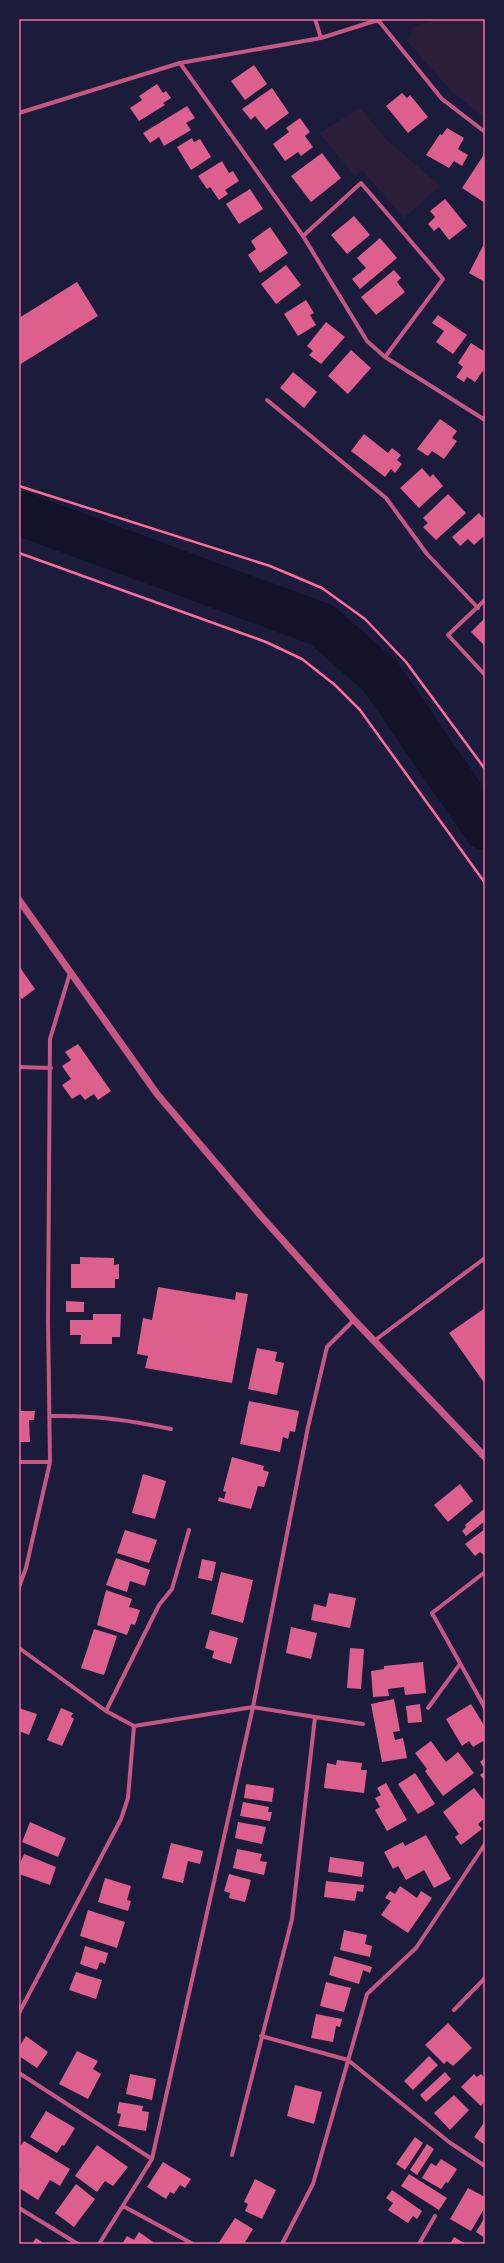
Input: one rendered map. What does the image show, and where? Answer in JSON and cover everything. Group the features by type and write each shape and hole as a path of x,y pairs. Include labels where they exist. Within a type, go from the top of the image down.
{"street":[{"path":"316,19 322,38"},
{"path":"19,113 180,64 322,38 380,19 442,99 485,132"},
{"path":"180,64 303,236 367,341 386,357 485,420"},
{"path":"303,236 361,183 443,279 386,357"},
{"path":"267,400 386,498 427,554 478,608"},
{"path":"485,600 448,635 485,675"},
{"path":"19,900 157,1094 261,1216 354,1320 485,1457"},
{"path":"19,1587 26,1568 50,1462 51,1416 48,1320 51,1068 50,1039 70,973"},
{"path":"19,1067 51,1068"},
{"path":"374,1341 485,1258"},
{"path":"99,2244 152,2159 253,1707 306,1435 327,1347 354,1320"},
{"path":"51,1416 80,1415 128,1420 171,1429"},
{"path":"19,1462 50,1462"},
{"path":"106,1711 159,1605 172,1590 189,1530"},
{"path":"485,1572 432,1613 485,1708"},
{"path":"19,1648 106,1711 134,1726 253,1707 363,1724"},
{"path":"428,1708 460,1664"},
{"path":"232,2156 261,2036 292,1919 315,1717"},
{"path":"19,2013 120,1819 128,1798 134,1726"},
{"path":"282,2244 313,2184 367,1994 416,1948 485,1844"},
{"path":"454,2010 485,1978"},
{"path":"261,2036 348,2060 449,2142 485,2166"},
{"path":"19,2073 152,2159"},
{"path":"123,2206 193,2244"},
{"path":"19,2208 78,2244"},
{"path":"419,2244 435,2216"}],"path":[{"path":"19,486 270,566 322,588 365,619 406,662 485,769"},
{"path":"19,553 266,642 302,659 335,685 360,710 485,883"}],"shaded area":[{"path":"440,19 485,19 485,118 450,90 408,42 413,26"},
{"path":"360,108 386,139 440,186 404,218 362,170 355,176 319,133"}],"building":[{"path":"254,65 267,84 245,100 231,81"},
{"path":"157,84 163,93 166,91 171,98 163,103 165,105 139,121 130,108 142,100 139,96"},
{"path":"272,88 289,113 266,130 255,116 251,120 242,109"},
{"path":"402,93 407,98 410,95 428,117 408,133 386,106"},
{"path":"187,106 195,118 186,123 191,130 164,146 159,137 150,143 143,133"},
{"path":"300,118 310,132 305,136 313,147 301,156 298,152 285,161 273,144 289,132 286,128"},
{"path":"447,128 464,138 458,149 468,155 462,166 454,161 449,168 426,155 440,134 442,135"},
{"path":"192,138 194,142 200,139 211,157 191,170 177,147"},
{"path":"322,153 341,178 311,202 291,176"},
{"path":"485,153 485,203 462,188"},
{"path":"222,161 229,173 233,171 239,181 225,190 228,194 219,200 210,187 207,189 198,176"},
{"path":"250,189 263,209 239,224 226,204"},
{"path":"445,199 467,226 449,240 439,227 434,231 428,224 435,217 430,211"},
{"path":"354,216 370,235 347,254 331,235"},
{"path":"270,227 288,253 260,273 248,255 256,249 251,241"},
{"path":"380,238 397,258 360,289 352,279 366,268 357,258"},
{"path":"483,246 485,247 485,282 469,273"},
{"path":"286,265 301,285 276,304 261,284"},
{"path":"394,270 401,278 397,282 405,292 376,315 361,297"},
{"path":"77,282 98,316 19,365 19,318"},
{"path":"306,300 314,313 310,315 316,325 298,336 284,314"},
{"path":"438,315 467,335 453,354 436,342 444,331 432,323"},
{"path":"326,322 345,337 321,364 309,355 313,351 307,346"},
{"path":"471,343 485,352 485,368 475,382 467,377 464,382 456,377 463,367 458,363"},
{"path":"351,350 371,368 348,394 328,376"},
{"path":"293,372 317,392 304,408 280,388"},
{"path":"440,419 457,431 452,438 457,441 444,459 432,451 428,456 417,449"},
{"path":"364,434 388,453 392,448 401,455 397,460 402,464 395,473 391,469 385,477 351,451"},
{"path":"422,468 430,477 433,474 443,486 419,508 400,488"},
{"path":"448,494 466,513 436,540 423,527 428,523 423,518"},
{"path":"479,513 485,520 485,535 474,545 468,539 460,546 452,537"},
{"path":"485,618 485,646 471,632"},
{"path":"19,966 35,989 22,999 19,995"},
{"path":"78,1044 111,1091 98,1100 94,1094 85,1100 80,1094 72,1099 62,1085 71,1079 62,1066 71,1060 65,1052"},
{"path":"80,1257 114,1258 114,1265 119,1264 119,1279 115,1279 115,1288 71,1288 71,1264 80,1264"},
{"path":"158,1287 235,1300 236,1292 248,1294 232,1383 145,1368 148,1356 137,1354 143,1318 152,1320"},
{"path":"66,1301 84,1302 84,1312 66,1312"},
{"path":"485,1308 485,1384 449,1333"},
{"path":"93,1314 121,1314 120,1337 112,1337 112,1344 80,1344 81,1335 70,1335 70,1320 93,1320"},
{"path":"257,1348 277,1352 275,1361 284,1363 277,1395 248,1389"},
{"path":"249,1401 299,1411 295,1432 290,1431 288,1439 283,1437 280,1452 240,1444"},
{"path":"19,1411 35,1411 34,1420 29,1420 30,1442 19,1442"},
{"path":"232,1457 264,1466 263,1470 269,1472 264,1487 258,1486 251,1509 218,1501 219,1497 224,1499 226,1492 223,1491"},
{"path":"143,1474 166,1481 155,1519 132,1513"},
{"path":"460,1484 473,1501 448,1522 434,1505"},
{"path":"484,1509 485,1521 466,1536 462,1531 466,1527 465,1525"},
{"path":"485,1529 485,1556 480,1552 475,1556 465,1544"},
{"path":"125,1530 157,1540 149,1563 117,1553"},
{"path":"116,1558 150,1570 145,1586 130,1581 127,1592 106,1585"},
{"path":"202,1559 216,1562 212,1581 198,1578"},
{"path":"221,1572 253,1580 243,1623 211,1614"},
{"path":"106,1590 132,1599 129,1607 140,1610 135,1625 131,1624 127,1635 97,1625"},
{"path":"329,1593 356,1598 350,1628 311,1620 314,1604 326,1607"},
{"path":"291,1627 317,1633 311,1659 286,1653"},
{"path":"94,1629 117,1636 104,1675 81,1668"},
{"path":"210,1630 238,1638 231,1664 212,1658 214,1651 205,1648"},
{"path":"350,1648 364,1649 361,1689 347,1688"},
{"path":"423,1662 426,1693 405,1695 404,1687 388,1689 389,1696 373,1697 371,1671 384,1669 384,1666"},
{"path":"394,1699 400,1731 393,1732 395,1740 403,1738 407,1758 382,1762 371,1704"},
{"path":"420,1704 422,1722 408,1723 406,1706"},
{"path":"471,1704 485,1727 485,1740 473,1747 469,1741 462,1746 446,1719"},
{"path":"19,1708 37,1714 29,1735 19,1731"},
{"path":"61,1708 73,1713 71,1717 74,1719 62,1746 47,1740"},
{"path":"431,1741 446,1762 458,1752 474,1773 443,1796 425,1771 427,1769 415,1753"},
{"path":"485,1758 485,1769 480,1762"},
{"path":"337,1760 362,1763 361,1770 367,1770 364,1793 324,1788 327,1763 336,1765"},
{"path":"485,1771 485,1781 480,1775"},
{"path":"415,1773 435,1804 418,1814 398,1784"},
{"path":"386,1783 407,1820 387,1831 375,1810 380,1807 375,1798 381,1795 377,1788"},
{"path":"246,1784 274,1788 272,1802 244,1798"},
{"path":"474,1788 485,1802 485,1818 478,1824 482,1829 461,1845 455,1837 459,1834 443,1812"},
{"path":"243,1802 269,1807 268,1812 272,1812 270,1821 240,1816"},
{"path":"30,1822 66,1838 58,1857 22,1842"},
{"path":"238,1822 266,1827 262,1844 235,1838"},
{"path":"426,1835 451,1879 434,1888 424,1870 406,1880 398,1866 393,1869 384,1852 403,1842 405,1846"},
{"path":"171,1843 203,1851 200,1864 188,1861 183,1883 162,1878"},
{"path":"237,1849 262,1854 260,1861 267,1862 264,1875 233,1868"},
{"path":"24,1854 56,1867 50,1885 19,1874 19,1866"},
{"path":"330,1857 364,1862 362,1877 328,1872"},
{"path":"229,1874 251,1880 245,1902 229,1898 230,1893 224,1891"},
{"path":"105,1878 131,1886 127,1900 131,1901 128,1911 98,1902"},
{"path":"326,1881 364,1885 363,1892 357,1891 355,1901 324,1897"},
{"path":"400,1886 417,1898 421,1891 432,1898 408,1933 381,1915 391,1901 385,1898 390,1891 395,1894"},
{"path":"88,1910 125,1922 117,1948 80,1936"},
{"path":"344,1930 367,1935 365,1944 372,1946 370,1957 340,1950"},
{"path":"85,1946 108,1953 105,1964 100,1962 97,1970 80,1964"},
{"path":"334,1956 372,1967 370,1973 363,1970 359,1984 329,1975"},
{"path":"76,1972 102,1980 96,1999 69,1990"},
{"path":"326,1982 351,1988 344,2012 320,2006"},
{"path":"316,2014 342,2019 340,2027 336,2026 333,2042 311,2038"},
{"path":"448,2023 472,2048 453,2066 447,2061 444,2064 425,2045"},
{"path":"26,2036 48,2052 37,2068 19,2056 19,2047"},
{"path":"77,2051 98,2061 93,2069 101,2074 88,2099 59,2084"},
{"path":"429,2056 438,2065 413,2090 404,2081"},
{"path":"445,2072 451,2079 426,2102 420,2095"},
{"path":"130,2074 156,2079 152,2100 126,2094"},
{"path":"474,2074 477,2077 481,2074 485,2078 485,2101 481,2106 461,2087"},
{"path":"295,2085 322,2092 314,2124 287,2116"},
{"path":"454,2095 469,2110 450,2130 434,2113"},
{"path":"119,2102 143,2106 142,2111 149,2112 146,2131 118,2126 121,2114 117,2113"},
{"path":"46,2111 75,2128 64,2146 62,2145 57,2153 30,2137"},
{"path":"485,2121 485,2145 474,2137"},
{"path":"415,2137 423,2143 405,2170 396,2164"},
{"path":"24,2141 70,2169 60,2186 50,2180 38,2200 19,2188 21,2168 19,2167 19,2148"},
{"path":"427,2144 434,2149 417,2175 410,2170"},
{"path":"97,2145 128,2167 113,2186 105,2181 97,2192 75,2176"},
{"path":"441,2159 457,2169 448,2183 446,2182 441,2189 422,2178 431,2163 436,2166"},
{"path":"163,2162 191,2179 185,2188 180,2185 174,2194 170,2192 166,2199 147,2187"},
{"path":"409,2174 447,2198 439,2210 401,2186"},
{"path":"255,2179 276,2190 262,2219 245,2211 248,2204 244,2202"},
{"path":"76,2184 95,2199 74,2227 55,2213"},
{"path":"468,2188 485,2197 485,2207 471,2231 450,2219"},
{"path":"392,2190 422,2211 417,2219 413,2216 408,2223 388,2210 393,2203 386,2198"},
{"path":"485,2217 485,2238 476,2232"},
{"path":"235,2218 253,2229 244,2244 218,2244"},
{"path":"139,2232 156,2244 122,2244 127,2236 134,2240"},
{"path":"454,2237 466,2244 450,2244"},
{"path":"36,2238 45,2244 32,2244"}],"waterway":[{"path":"19,513 322,625 380,676 485,828"}]}
